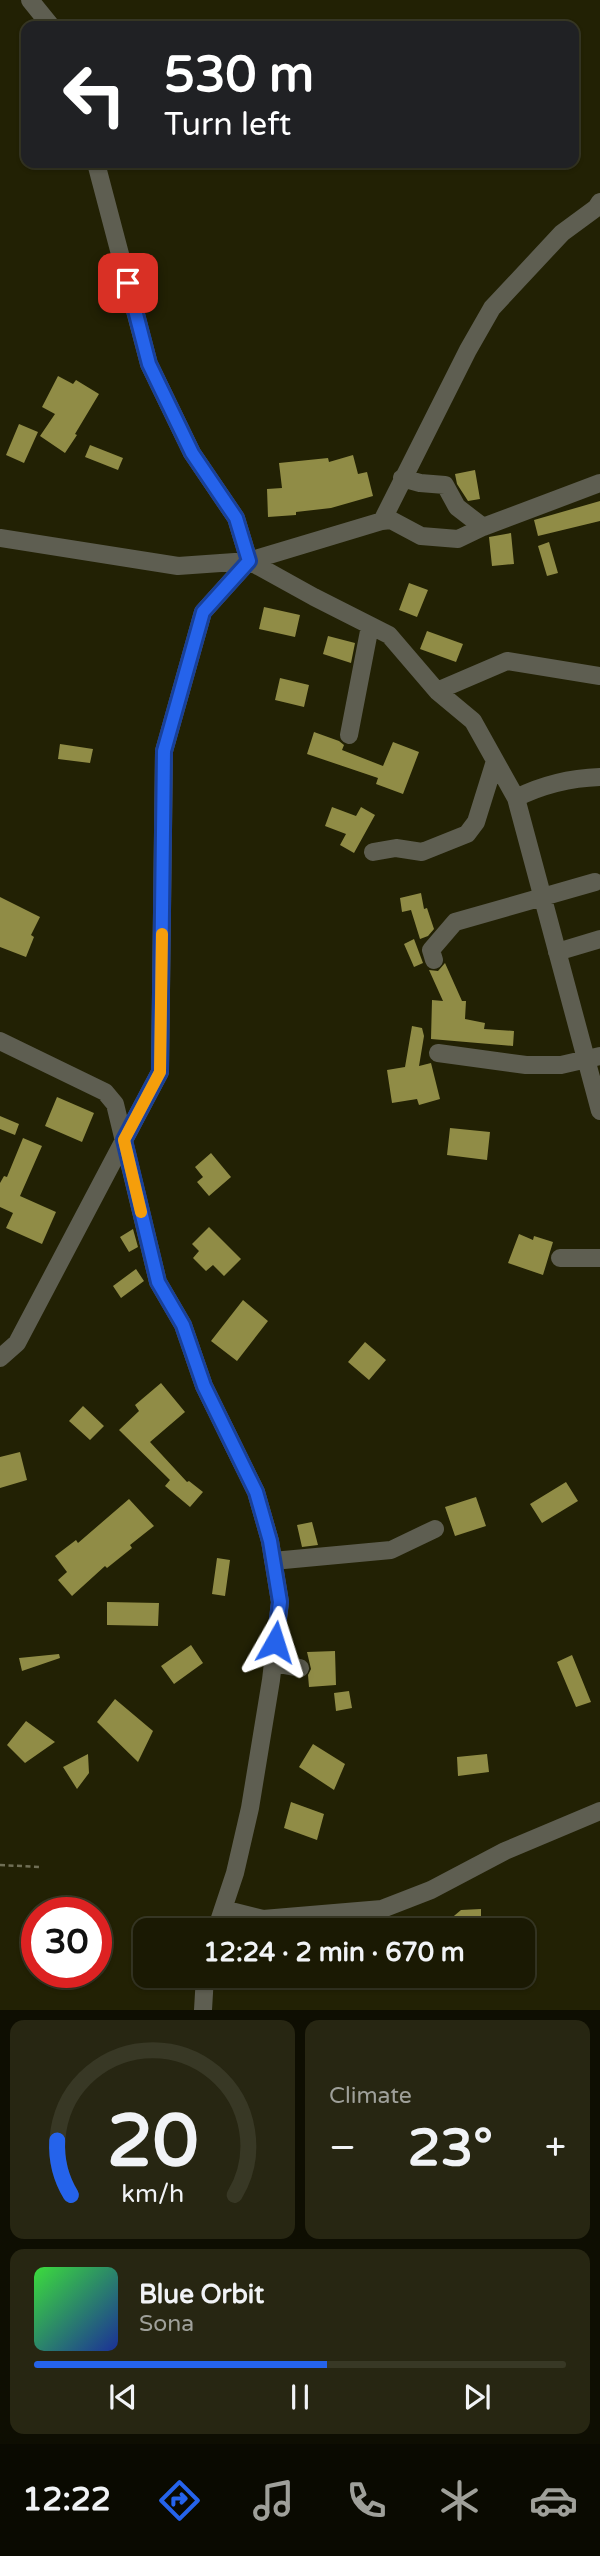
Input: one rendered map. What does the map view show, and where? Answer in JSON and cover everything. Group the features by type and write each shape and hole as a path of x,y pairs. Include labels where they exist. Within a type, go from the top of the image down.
{"street":[{"path":"30,0 47,21"},
{"path":"97,168 149,364 192,453 236,518 249,561 389,635 437,691 473,721 516,798 557,952 593,1057 600,1111"},
{"path":"382,521 492,308 562,233 599,206"},
{"path":"402,478 445,485 457,507 482,527"},
{"path":"0,538 178,566 249,561 391,520 421,536 458,539 482,527 600,483"},
{"path":"0,1358 17,1342 160,1072 164,751 203,612 249,561"},
{"path":"349,735 370,626"},
{"path":"437,691 508,661 600,676"},
{"path":"373,852 396,848 422,852 467,834 476,822 495,761"},
{"path":"516,798 533,790 578,778 600,777"},
{"path":"434,960 431,950 455,922 595,882"},
{"path":"557,952 600,939"},
{"path":"0,1041 105,1092 115,1104 158,1282 183,1325 204,1386 256,1492 280,1602 250,1808 235,1873 220,1918"},
{"path":"438,1053 526,1065 561,1065 593,1057"},
{"path":"560,1258 600,1258"},
{"path":"273,1561 391,1550 435,1529"},
{"path":"273,1662 300,1668"},
{"path":"223,1909 263,1919 382,1909 431,1890 505,1851 600,1811"},
{"path":"203,2010 204,1988"}],"path":[{"path":"0,1865 41,1867"}],"building":[{"path":"58,376 73,384 76,380 99,394 65,453 40,436 55,414 42,407"},
{"path":"19,424 38,432 24,463 6,455"},
{"path":"90,445 123,458 118,470 85,457"},
{"path":"353,455 358,474 367,472 373,496 331,508 296,512 296,515 268,517 267,489 282,488 279,463 328,458 329,462"},
{"path":"475,470 480,499 468,501 457,484 455,474"},
{"path":"600,501 600,521 538,536 534,520"},
{"path":"511,533 514,564 492,566 489,537"},
{"path":"549,542 558,573 547,576 538,546"},
{"path":"409,583 428,590 417,617 399,610"},
{"path":"264,607 300,615 295,637 259,629"},
{"path":"427,631 463,644 456,662 420,649"},
{"path":"328,636 355,643 351,663 323,654"},
{"path":"280,678 309,685 304,707 275,700"},
{"path":"314,732 339,741 344,745 342,750 383,766 393,742 419,752 403,794 376,784 378,778 307,754"},
{"path":"60,744 93,749 90,763 58,759"},
{"path":"332,807 356,816 361,807 375,815 354,853 340,845 346,834 325,826"},
{"path":"421,893 424,909 427,908 434,929 428,936 420,939 411,910 402,912 400,898"},
{"path":"0,897 40,917 31,935 34,937 26,957 0,947"},
{"path":"414,939 423,963 414,967 404,944"},
{"path":"445,963 462,1001 466,1001 465,1019 485,1023 484,1029 514,1031 513,1046 431,1039 432,1000 443,1001 429,970 438,971"},
{"path":"412,1026 422,1028 424,1036 419,1066 431,1063 440,1099 419,1105 417,1099 392,1103 387,1070 405,1067"},
{"path":"57,1097 94,1113 82,1142 45,1126"},
{"path":"0,1116 19,1124 15,1135 0,1129"},
{"path":"450,1128 490,1132 487,1160 447,1155"},
{"path":"23,1138 42,1146 20,1196 56,1212 42,1244 6,1228 13,1213 0,1207 0,1183 4,1176 7,1177"},
{"path":"211,1153 231,1177 209,1196 197,1182 203,1177 195,1167"},
{"path":"209,1227 241,1259 224,1276 213,1265 206,1271 193,1258 199,1251 192,1244"},
{"path":"133,1229 138,1247 129,1252 120,1237"},
{"path":"519,1234 533,1240 534,1236 553,1242 543,1275 508,1263"},
{"path":"136,1269 144,1281 121,1298 113,1286"},
{"path":"243,1300 268,1321 237,1361 211,1341"},
{"path":"365,1342 386,1360 369,1380 348,1362"},
{"path":"161,1383 185,1412 150,1442 187,1482 203,1492 190,1507 165,1486 170,1480 119,1430 139,1411 135,1405"},
{"path":"83,1406 104,1426 90,1440 69,1421"},
{"path":"20,1452 27,1480 0,1488 0,1457"},
{"path":"566,1482 578,1501 542,1523 530,1504"},
{"path":"476,1497 486,1526 455,1536 445,1507"},
{"path":"129,1499 154,1526 130,1545 132,1548 107,1568 105,1566 72,1596 58,1580 67,1572 55,1556 76,1540 78,1543"},
{"path":"312,1522 318,1545 302,1547 297,1525"},
{"path":"217,1558 230,1560 225,1596 212,1594"},
{"path":"107,1602 159,1603 158,1626 107,1625"},
{"path":"191,1645 203,1663 174,1684 161,1666"},
{"path":"335,1651 336,1685 309,1687 308,1675 311,1669 307,1652"},
{"path":"59,1654 60,1658 22,1671 19,1658"},
{"path":"572,1655 591,1702 576,1707 557,1662"},
{"path":"349,1691 352,1708 336,1711 334,1693"},
{"path":"115,1699 153,1731 138,1762 97,1722"},
{"path":"26,1721 55,1742 25,1763 7,1745"},
{"path":"313,1744 345,1764 334,1790 299,1767"},
{"path":"88,1754 89,1773 77,1789 63,1767"},
{"path":"487,1754 489,1772 458,1776 457,1757"},
{"path":"291,1802 324,1814 317,1840 284,1828"},
{"path":"481,1909 481,1918 452,1918 461,1910"}],"slow traffic":[{"path":"141,1212 124,1140 160,1072 162,934"}],"route":[{"path":"128,283 149,364 192,453 236,518 249,561 203,612 164,751 160,1072 124,1140 158,1282 183,1325 204,1386 256,1492 270,1541 280,1602 275,1642"}]}
